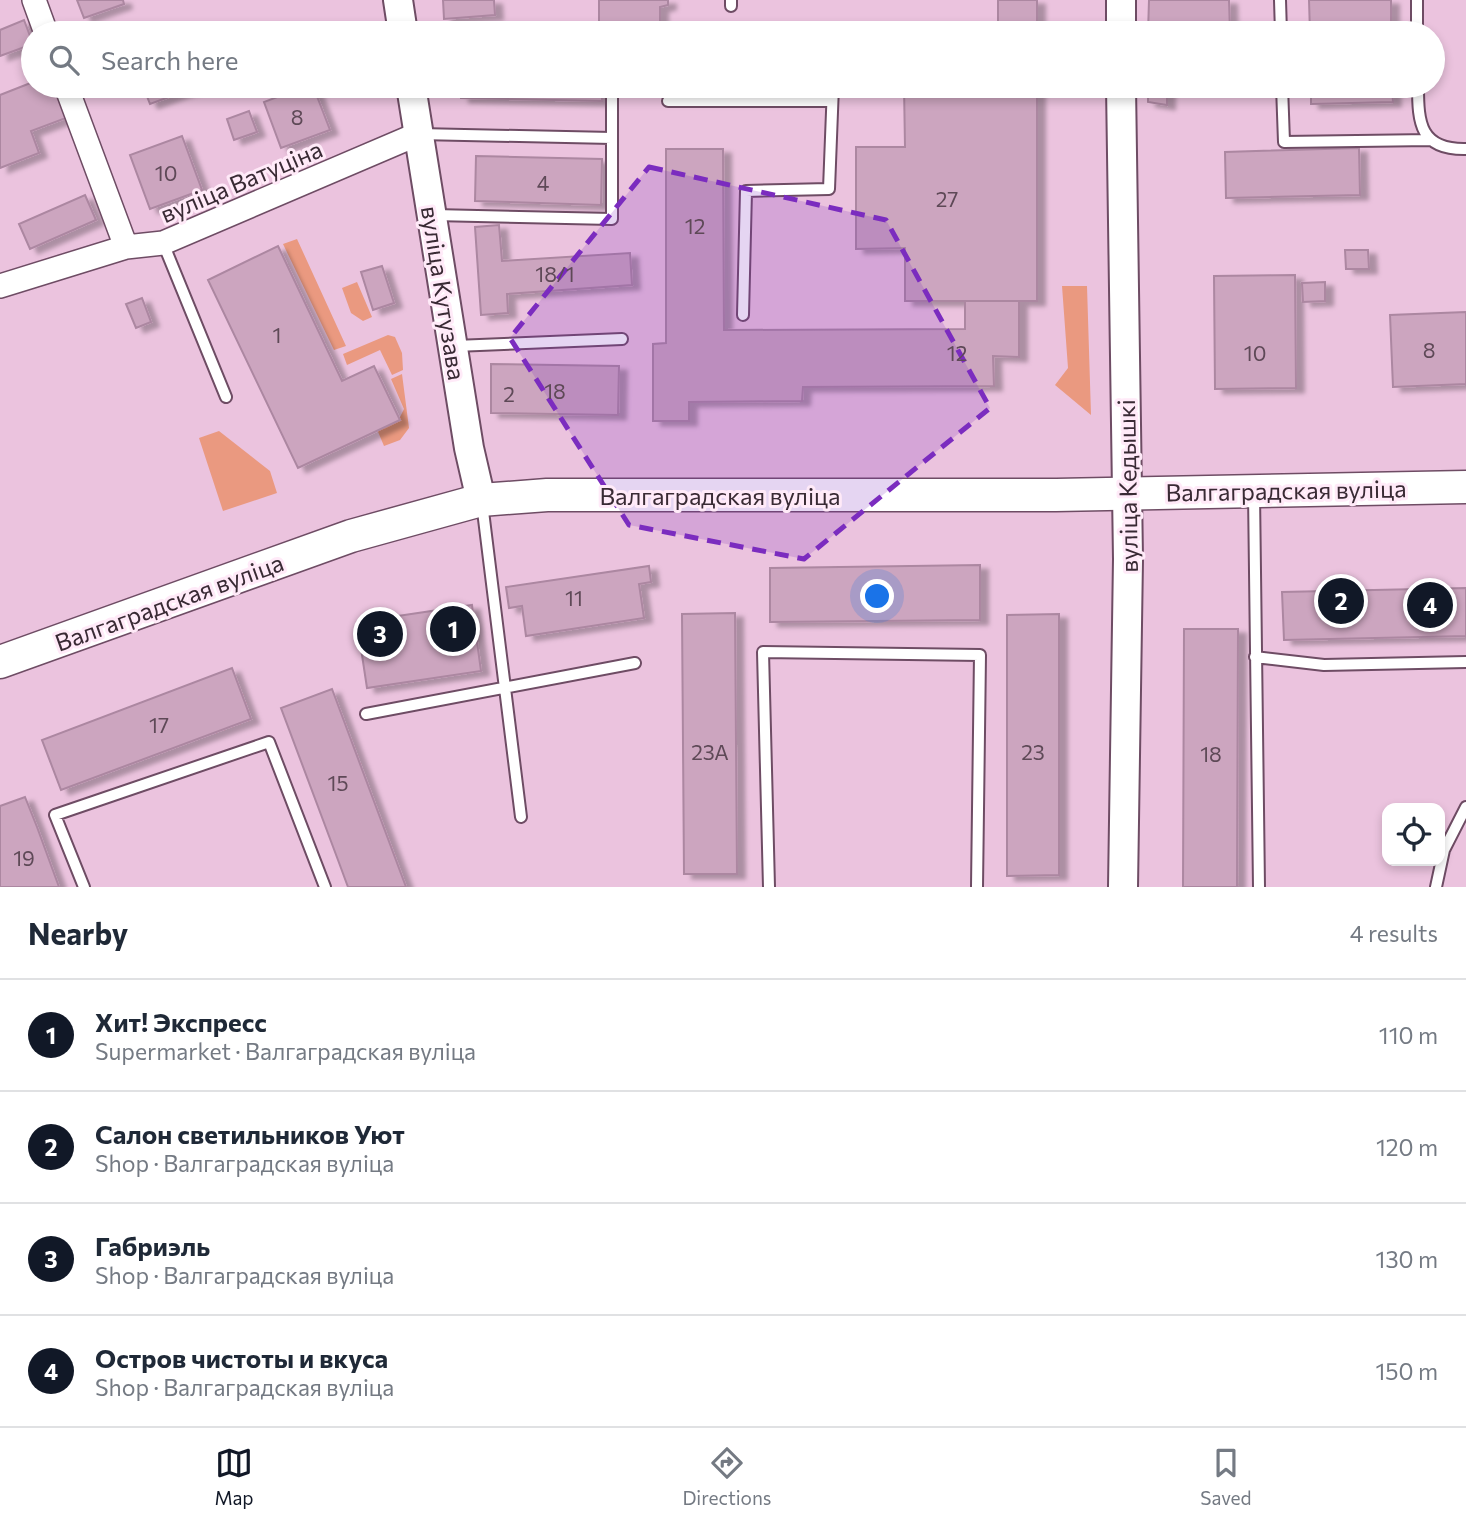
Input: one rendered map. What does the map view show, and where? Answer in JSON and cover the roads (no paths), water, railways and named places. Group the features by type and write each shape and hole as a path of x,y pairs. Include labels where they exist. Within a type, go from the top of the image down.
{"main road":[{"name":"Валгаградская вуліца","path":"0,662 351,536 481,500 547,495 1466,487"}],"street":[{"path":"34,0 42,21"},
{"path":"398,0 401,21"},
{"path":"1121,0 1121,21"},
{"path":"70,98 126,247"},
{"name":"вуліца Кутузава","path":"413,98 468,447 481,500"},
{"name":"вуліца Кедышкі","path":"1121,98 1128,702 1124,887"},
{"name":"вуліца Ватуціна","path":"0,286 126,247 163,243 418,134"}],"lane":[{"path":"1280,0 1281,21"},
{"path":"1417,0 1417,21"},
{"path":"431,215 612,219 612,98"},
{"path":"743,316 746,191 829,189 832,98"},
{"path":"1282,98 1284,142 1430,140 1455,150 1466,149"},
{"path":"1418,98 1418,120 1430,140"},
{"path":"668,101 832,101"},
{"path":"418,134 612,138"},
{"path":"163,243 226,397"},
{"path":"452,346 622,339"},
{"path":"1254,490 1259,887"},
{"path":"481,500 521,817"},
{"path":"769,887 763,652 980,655 977,887"},
{"path":"1255,657 1324,665 1466,662"},
{"path":"366,714 635,663"},
{"path":"84,887 55,815 269,742 324,887"},
{"path":"1436,887 1444,850 1466,807"}],"place":[{"name":"Салон светильников Уют","path":"1341,601"},
{"name":"Остров чистоты и вкуса","path":"1430,605"},
{"name":"Хит! Экспресс","path":"453,629"},
{"name":"Габриэль","path":"380,634"}]}
